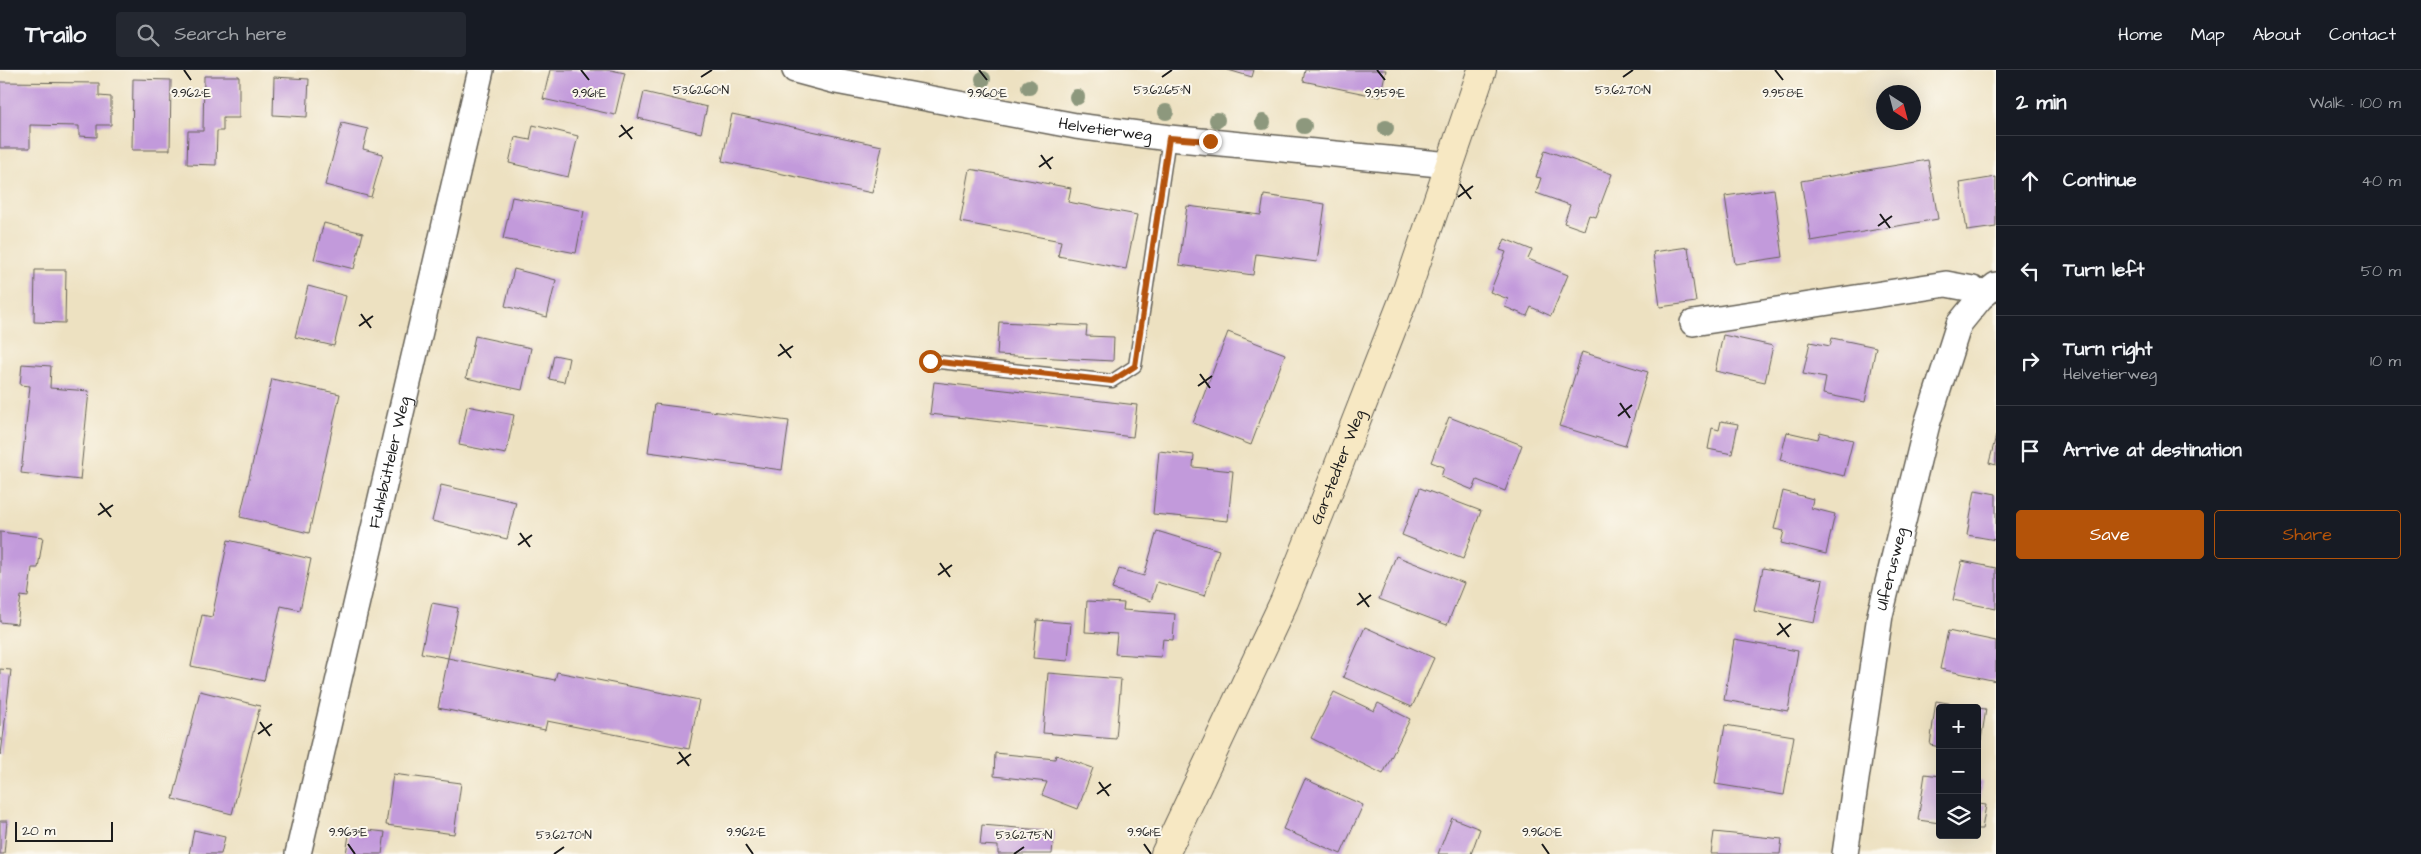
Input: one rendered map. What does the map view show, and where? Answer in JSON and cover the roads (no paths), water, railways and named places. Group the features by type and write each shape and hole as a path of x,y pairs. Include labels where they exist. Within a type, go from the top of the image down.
{"main road":[{"name":"Garstedter Weg","path":"1165,854 1284,602 1406,293 1482,70"}],"street":[{"name":"Fuhlsbütteler Weg","path":"298,854 481,70"},
{"name":"Helvetierweg","path":"795,70 836,81 1076,126 1169,138 1450,165"},
{"name":"Ulferusweg","path":"1692,323 1946,284 1989,291"},
{"name":"Ulferusweg","path":"1845,854 1880,615 1927,424 1952,340 1959,324 1989,291"}],"lane":[{"path":"930,361 1112,381 1135,366 1169,138"}]}
